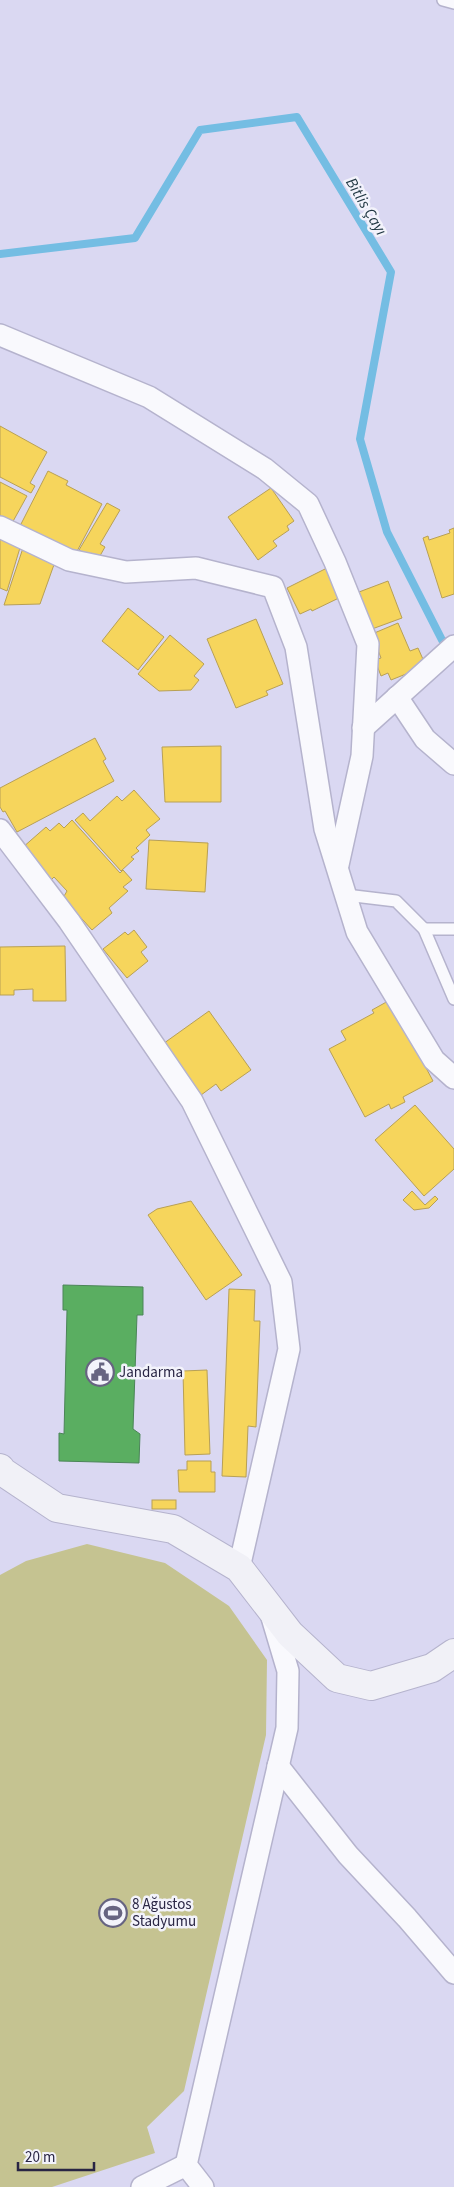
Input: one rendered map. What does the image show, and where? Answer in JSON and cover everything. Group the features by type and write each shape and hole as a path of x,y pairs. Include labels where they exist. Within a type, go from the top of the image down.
{"street":[{"path":"0,335 149,397 265,469 308,504 335,562 368,644 362,756 337,868"},
{"path":"0,527 69,560 126,572 196,568 273,587 296,647 325,829 357,932 434,1060 454,1078"},
{"path":"363,728 454,646"},
{"path":"397,697 425,739 454,764"},
{"path":"0,830 69,920 192,1101 281,1282 289,1349 239,1568"},
{"path":"0,1468 3,1472 57,1508 173,1530 239,1568 290,1634 337,1678 371,1686 432,1668 454,1653"},
{"path":"186,2165 287,1728 288,1670 268,1605"},
{"path":"278,1766 348,1855 407,1918 454,1973"},
{"path":"142,2187 186,2165"},
{"path":"186,2165 203,2187"}],"lane":[{"path":"443,0 454,3"},
{"path":"346,895 396,901 424,929 454,1000"},
{"path":"424,929 454,929"}],"shaded area":[{"name":"8 Ağustos Stadyumu","path":"87,1544 165,1563 229,1606 267,1660 266,1735 184,2091 147,2127 155,2153 52,2187 0,2187 0,1575 26,1561"}],"building: Konut":[{"path":"0,426 47,452 30,483 35,486 31,493 0,477"},
{"path":"48,471 68,481 66,485 102,504 75,555 20,526"},
{"path":"0,482 27,496 11,525 0,519"},
{"path":"271,488 294,521 287,526 289,530 273,541 277,546 258,560 228,517"},
{"path":"107,503 120,510 100,544 105,547 97,561 79,550"},
{"path":"454,528 454,594 442,598 423,538 428,536 429,540 450,533 449,530"},
{"path":"0,534 22,541 7,591 0,588"},
{"path":"23,548 56,559 40,604 4,605"},
{"path":"329,567 343,596 312,611 311,609 300,614 287,588"},
{"path":"388,581 402,618 372,629 359,592"},
{"path":"128,608 164,637 138,670 102,641"},
{"path":"256,619 283,684 266,691 268,695 236,708 207,639"},
{"path":"398,623 410,651 418,648 426,666 391,680 388,673 381,676 375,660 381,658 372,634"},
{"path":"170,635 204,664 194,676 199,680 191,690 159,691 138,674"},
{"path":"95,738 106,759 103,761 114,781 17,832 5,811 3,812 0,807 0,788"},
{"path":"221,746 221,802 165,802 162,747"},
{"path":"134,790 160,819 146,830 150,835 136,848 139,851 131,857 134,859 121,871 75,820 83,813 90,821 117,796 122,801"},
{"path":"72,820 120,873 123,870 132,880 123,887 128,891 109,908 112,913 92,930 63,898 67,891 54,877 51,880 22,848 46,827 50,831 59,823 64,828"},
{"path":"149,840 208,843 205,892 146,889"},
{"path":"134,930 147,947 141,952 148,961 127,978 103,949 125,932 128,935"},
{"path":"65,946 66,1001 33,1001 33,989 14,990 14,995 0,995 0,947"},
{"path":"390,1000 433,1081 403,1097 405,1102 391,1109 389,1104 365,1117 329,1049 346,1040 341,1031 374,1013 372,1010"},
{"path":"209,1011 251,1070 221,1091 216,1084 197,1098 160,1046"},
{"path":"415,1105 454,1149 454,1169 424,1196 375,1140"},
{"path":"412,1191 425,1205 435,1196 438,1199 429,1208 414,1210 403,1200"},
{"path":"191,1201 242,1275 206,1300 148,1215 157,1209"},
{"path":"229,1289 255,1290 254,1321 260,1321 256,1427 248,1426 246,1477 222,1476"},
{"path":"207,1370 210,1454 185,1455 183,1371"},
{"path":"187,1461 211,1461 211,1472 215,1472 215,1492 179,1492 178,1470 187,1470"},
{"path":"152,1500 176,1500 176,1509 152,1509"}],"building: Kamu":[{"name":"Jandarma","path":"63,1285 143,1287 143,1315 137,1315 133,1429 140,1434 139,1463 59,1461 59,1433 64,1434 67,1310 63,1310"}],"waterway":[{"name":"Bitlis Çayı","path":"0,254 135,238 200,130 297,117 391,272 360,439 387,532 442,640 451,647"}],"place":[{"name":"Jandarma","path":"100,1372"},
{"name":"8 Ağustos Stadyumu","path":"113,1913"}]}
